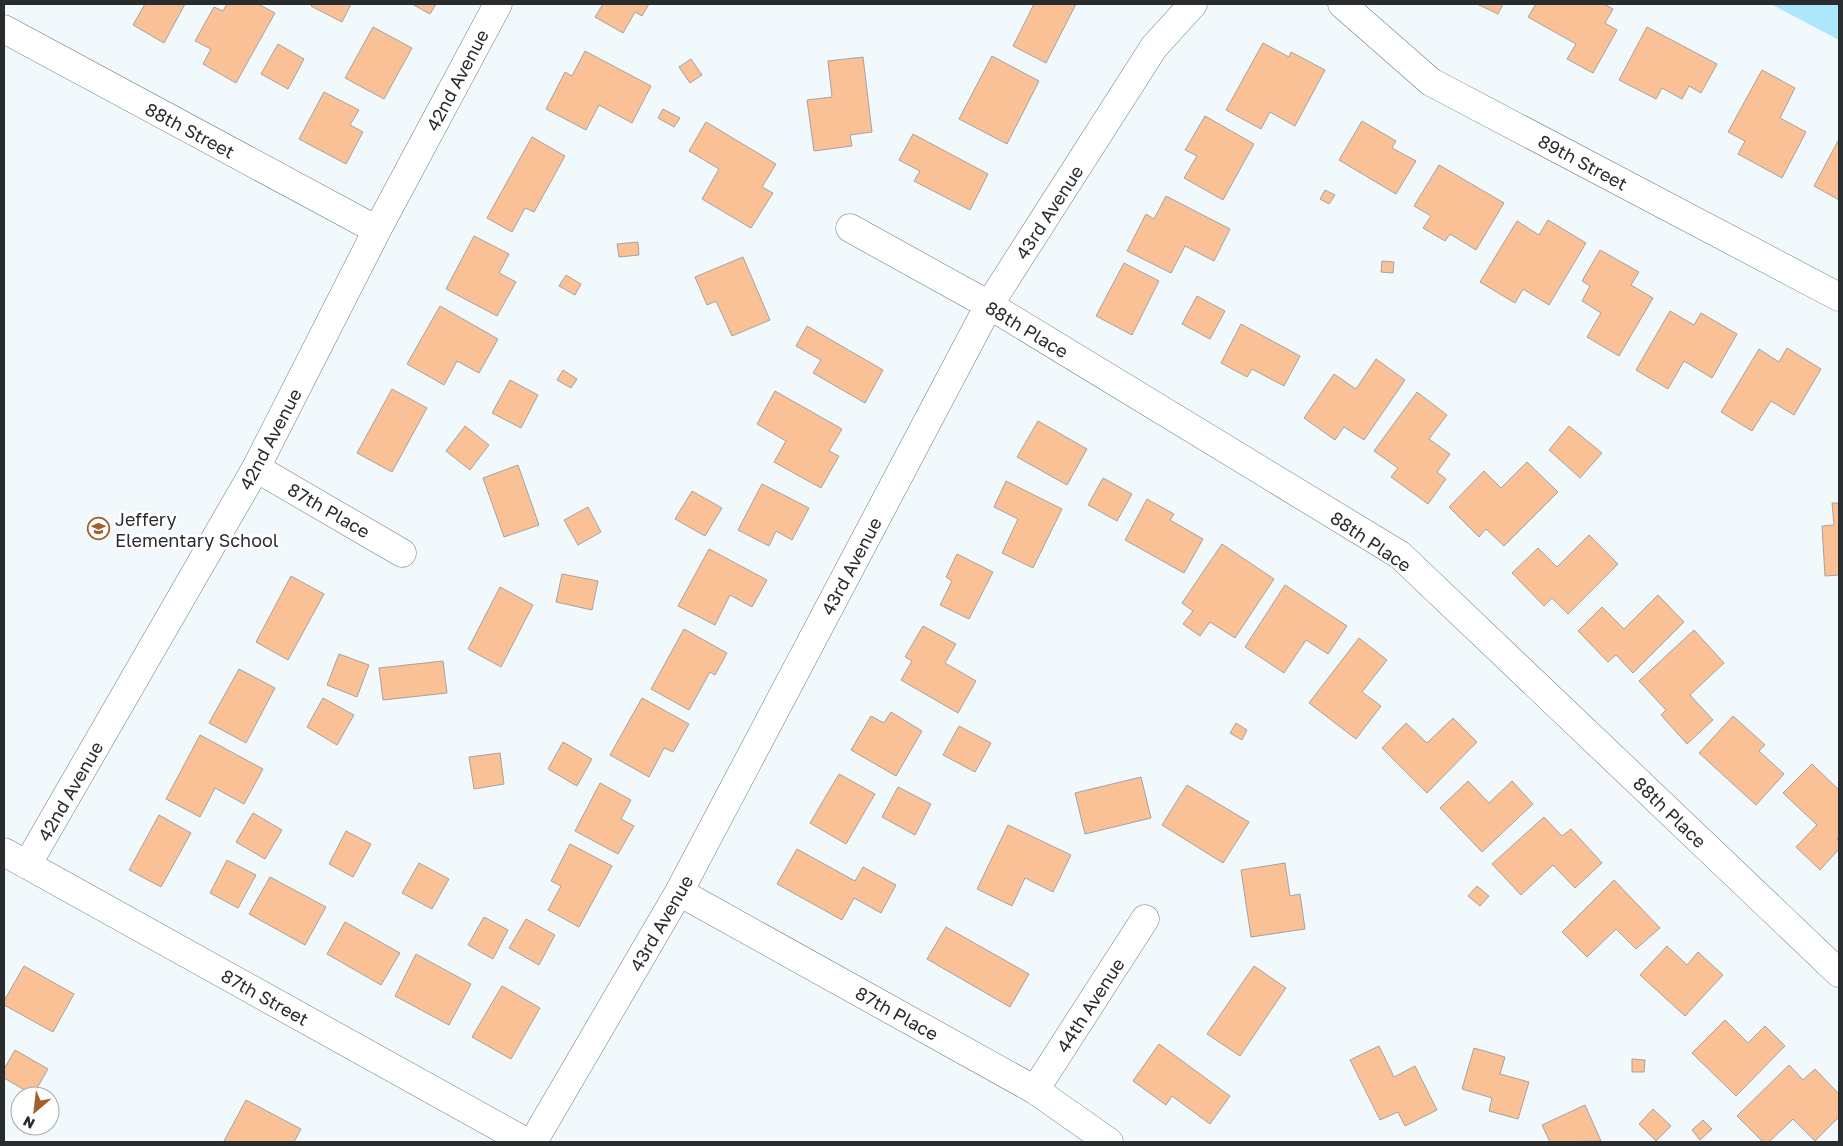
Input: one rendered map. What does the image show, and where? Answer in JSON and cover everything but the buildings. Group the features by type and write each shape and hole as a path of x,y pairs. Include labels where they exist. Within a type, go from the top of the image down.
{"street":[{"name":"42nd Avenue","path":"15,859 256,468 377,230 498,4"},
{"name":"43rd Avenue","path":"533,1142 679,892 989,305 1154,47 1193,4"},
{"name":"89th Street","path":"1342,4 1431,82 1839,297"},
{"name":"88th Street","path":"4,29 377,230"},
{"name":"88th Place","path":"850,228 989,305 1400,555 1839,973"},
{"name":"87th Place","path":"256,468 402,553"},
{"name":"87th Street","path":"15,859 526,1142"},
{"name":"87th Place","path":"679,892 1034,1090 1109,1142"},
{"name":"44th Avenue","path":"1034,1090 1145,919"}],"shaded area":[{"path":"1771,4 1839,4 1839,40"}],"place":[{"name":"Jeffery Elementary School","path":"99,529"}]}
